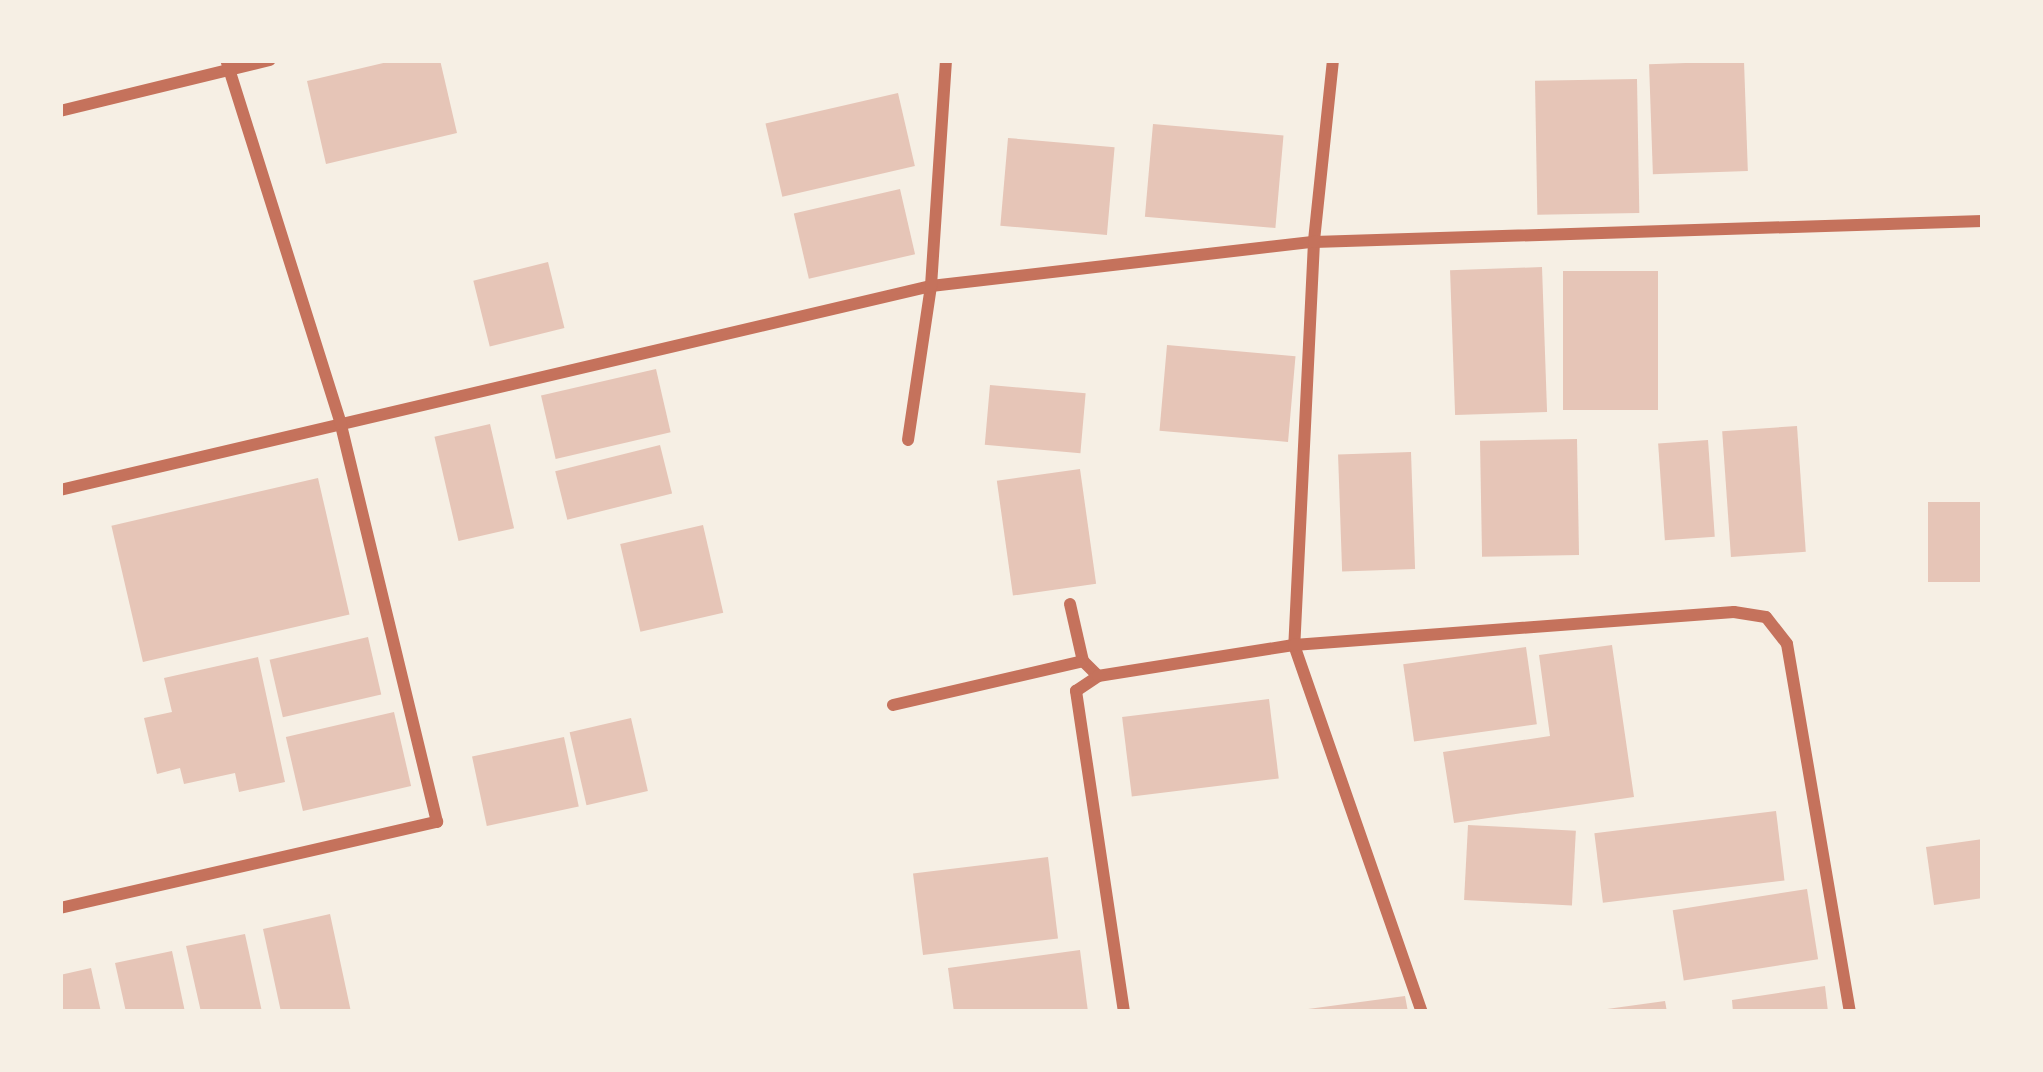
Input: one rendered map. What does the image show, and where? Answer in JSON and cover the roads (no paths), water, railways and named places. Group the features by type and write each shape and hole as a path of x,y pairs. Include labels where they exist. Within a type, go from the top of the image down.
{"street":[{"path":"60,111 227,65 270,60"},
{"path":"908,440 931,286 946,60"},
{"path":"1333,60 1314,242 1294,645 1422,1012"},
{"path":"60,908 437,822 341,424 227,65"},
{"path":"60,490 931,286 1314,242 1983,221"},
{"path":"1070,604 1083,661 1098,676"},
{"path":"1124,1012 1076,692 1098,676 1294,645 1733,612 1766,617 1786,644 1801,698 1850,1012"},
{"path":"893,705 1083,661"}]}
